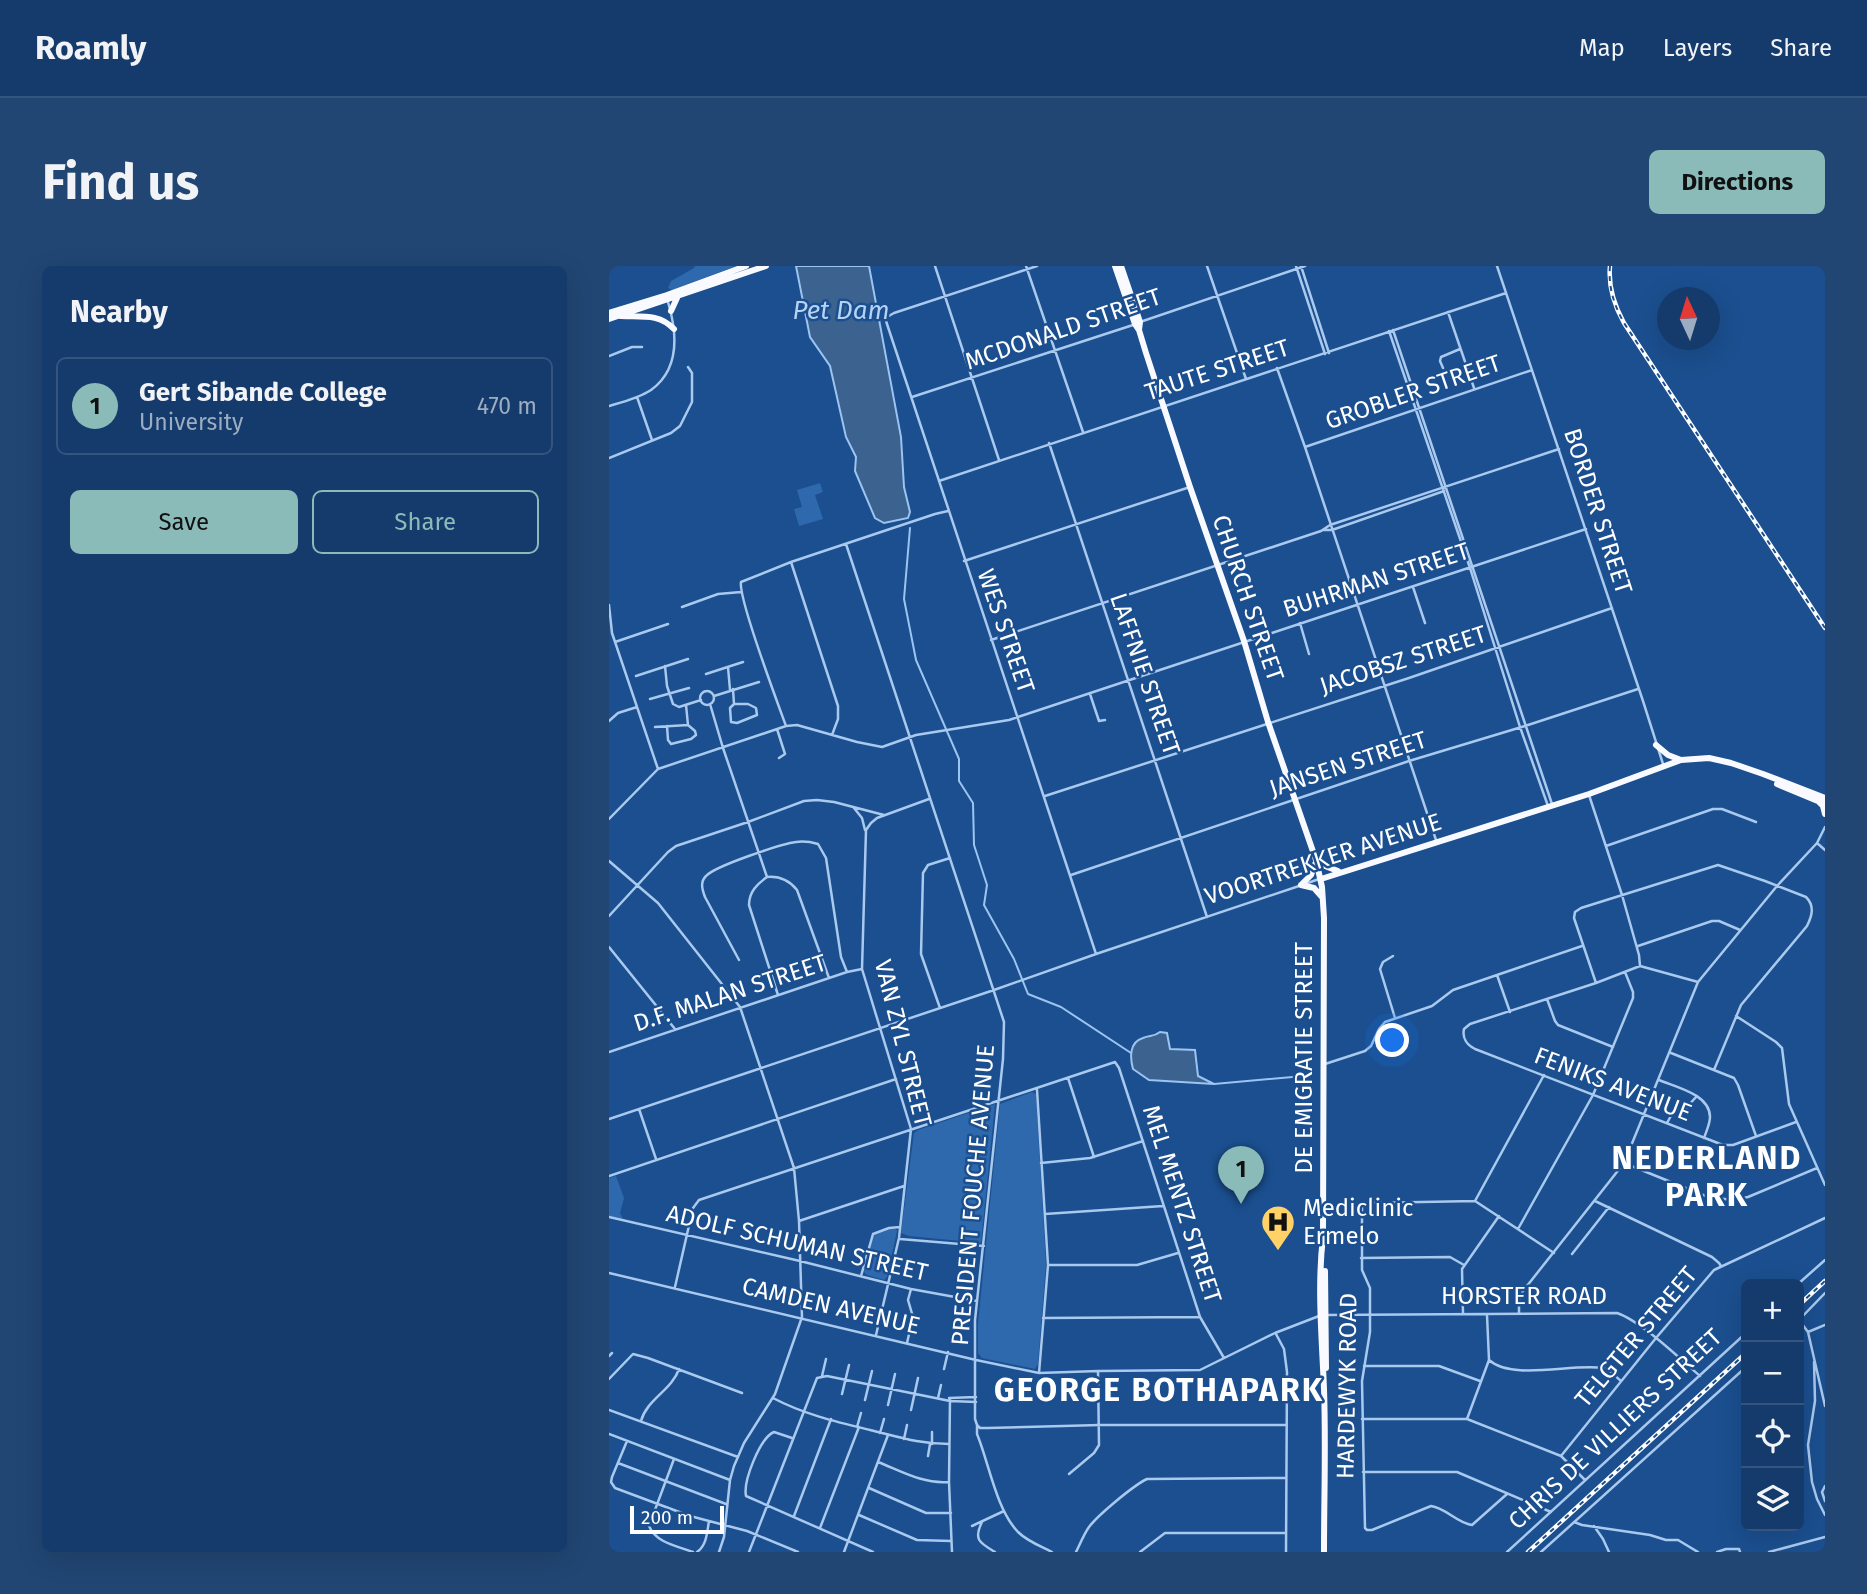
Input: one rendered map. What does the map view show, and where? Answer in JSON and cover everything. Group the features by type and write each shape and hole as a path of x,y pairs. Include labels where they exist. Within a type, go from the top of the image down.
{"highway":[{"path":"609,318 746,266"},
{"path":"609,313 679,296 767,266"},
{"name":"CHURCH STREET","path":"1115,266 1138,326"},
{"name":"CHURCH STREET","path":"1121,266 1190,487 1244,641 1268,722 1321,878"},
{"path":"671,312 679,296"},
{"path":"638,309 650,317"},
{"path":"617,316 664,320 674,329"},
{"path":"1656,745 1665,754 1681,760 1715,759 1822,798 1825,814"},
{"name":"VOORTREKKER AVENUE","path":"1321,878 1437,843 1681,760"},
{"path":"1315,858 1327,868 1339,873 1323,897 1314,888 1301,885 1311,875 1315,858"},
{"name":"DE EMIGRATIE STREET","path":"1321,878 1325,1249 1324,1552"}],"street":[{"path":"935,266 999,460"},
{"path":"946,297 1037,266"},
{"path":"1207,266 1246,379"},
{"path":"1300,267 1327,353"},
{"name":"MCDONALD STREET","path":"912,397 1138,326 1300,267"},
{"name":"BORDER STREET","path":"1499,267 1664,767"},
{"path":"1026,268 1083,432"},
{"name":"TAUTE STREET","path":"939,481 1506,293"},
{"path":"609,406 651,390 668,370 675,348 667,297"},
{"name":"WES STREET","path":"946,297 894,313 886,318 886,323 1096,954"},
{"path":"1448,312 1474,390"},
{"path":"1391,330 1550,805"},
{"path":"609,355 632,347 642,347"},
{"path":"1443,368 1441,357 1460,349"},
{"path":"609,458 678,429 692,402 692,373 688,367"},
{"path":"1277,368 1437,843"},
{"name":"GROBLER STREET","path":"1305,447 1532,370"},
{"path":"637,397 653,441"},
{"name":"LAFFNIE STREET","path":"1049,443 1207,917"},
{"path":"991,640 1559,449"},
{"path":"964,561 1190,487"},
{"path":"935,514 946,502"},
{"path":"609,819 658,769 786,726 741,592 741,582 791,562 948,511"},
{"name":"BUHRMAN STREET","path":"786,726 797,725 882,747 911,737 1009,720 1586,529"},
{"name":"PRESIDENT FOUCHE AVENUE","path":"846,544 1005,1029 977,1301 975,1419 977,1434 1005,1511 1021,1534 1052,1552"},
{"path":"791,562 838,706 839,715 832,735"},
{"path":"1413,587 1425,623"},
{"path":"682,607 718,594 741,592"},
{"path":"609,605 610,633 658,769"},
{"name":"JACOBSZ STREET","path":"1045,796 1612,608"},
{"path":"1300,623 1309,654"},
{"path":"615,642 668,624"},
{"path":"636,676 688,659"},
{"path":"706,674 743,662"},
{"path":"665,666 673,704 686,705 701,700"},
{"path":"727,667 734,704"},
{"path":"714,696 758,682"},
{"path":"650,699 689,688"},
{"name":"JANSEN STREET","path":"1071,875 1409,761 1639,689"},
{"path":"701,700 701,695 706,691 714,696"},
{"path":"1090,694 1099,721 1105,720"},
{"path":"710,704 714,696"},
{"path":"701,700 710,704"},
{"path":"710,704 767,877"},
{"path":"734,704 750,705 757,710 757,715 733,723 730,720 730,711 734,704"},
{"path":"686,705 688,725"},
{"path":"609,721 618,713 637,707"},
{"path":"655,727 667,726 688,725 695,731 695,736 670,743 667,726"},
{"path":"777,729 785,754 779,758"},
{"path":"1589,793 1622,895 1640,966"},
{"path":"866,830 873,821 884,815 930,799"},
{"path":"609,916 676,846 804,802 824,801 884,815"},
{"path":"854,808 862,818 866,830"},
{"path":"1606,846 1713,808 1723,809 1756,822"},
{"path":"1519,1314 1520,1296 1624,1163 1698,982 1777,886 1817,844 1825,827"},
{"name":"VAN ZYL STREET","path":"866,830 862,969 911,1129 899,1238 876,1335"},
{"path":"739,960 708,903 702,884 707,874 717,867 796,842 810,842 818,844 826,858 841,955 847,972"},
{"path":"1817,844 1825,850"},
{"path":"940,1008 921,954 923,875 928,865 950,858"},
{"path":"609,861 658,903 740,1007 794,1168 799,1221 802,1317 773,1398 750,1432 738,1457 730,1480 724,1537 719,1552"},
{"path":"1596,983 1574,918 1575,912 1581,908 1718,865 1806,897 1812,908 1812,917 1741,1005 1714,1070"},
{"path":"767,877 786,880 797,890 829,978"},
{"path":"767,877 752,891 749,905 778,995"},
{"name":"VOORTREKKER AVENUE","path":"609,1119 1321,878"},
{"path":"1637,946 1714,920 1740,930"},
{"path":"1324,1064 1365,1051 1371,1046 1381,1026 1395,1018 1432,1006 1457,988 1582,946"},
{"path":"609,947 675,1029"},
{"path":"1392,956 1383,962 1380,971 1395,1018"},
{"path":"1497,975 1510,1012 1640,966 1698,982"},
{"name":"D.F. MALAN STREET","path":"611,1051 862,969"},
{"path":"1518,1229 1593,1095 1613,1047 1634,996 1625,972"},
{"path":"1547,999 1558,1025 1613,1047"},
{"name":"FENIKS AVENUE","path":"1510,1012 1470,1024 1464,1029 1466,1042 1473,1048 1726,1146 1797,1122"},
{"path":"1736,1016 1782,1048 1789,1101 1825,1185"},
{"path":"609,1045 611,1051"},
{"path":"1670,1053 1731,1077 1736,1082 1756,1136"},
{"name":"MEL MENTZ STREET","path":"1068,1078 1110,1063 1118,1064 1200,1317 1224,1358"},
{"path":"1543,1075 1475,1201 1554,1253"},
{"path":"675,1287 696,1202 1068,1078 1094,1157"},
{"path":"609,1175 897,1079"},
{"path":"1659,1080 1702,1100 1710,1114 1704,1138"},
{"path":"1037,1088 1048,1265 1039,1373"},
{"path":"1667,1124 1673,1112 1683,1109 1697,1096"},
{"path":"639,1109 656,1160"},
{"path":"1041,1163 1094,1157 1143,1141"},
{"path":"1624,1163 1708,1197 1733,1200 1748,1197 1817,1168"},
{"path":"799,1221 904,1186"},
{"path":"1595,1200 1712,1257 1721,1266"},
{"name":"HARDEWYK ROAD","path":"1475,1201 1365,1204 1362,1209 1362,1271 1370,1288 1370,1338 1363,1366 1365,1528 1373,1530 1431,1506 1472,1525 1507,1494"},
{"path":"1045,1214 1164,1206"},
{"path":"1572,1254 1609,1207"},
{"path":"1463,1314 1464,1265 1499,1216"},
{"name":"ADOLF SCHUMAN STREET","path":"609,1217 911,1289 977,1301"},
{"name":"TELGTER STREET","path":"1561,1456 1656,1338 1721,1266 1825,1218"},
{"path":"861,1276 873,1234 900,1227"},
{"path":"899,1238 984,1246"},
{"path":"1048,1265 1142,1264 1178,1252"},
{"path":"1361,1258 1450,1258 1464,1265"},
{"path":"1804,1279 1825,1260"},
{"name":"CAMDEN AVENUE","path":"609,1273 1039,1373 1200,1370 1275,1333 1324,1315"},
{"path":"907,1343 913,1317 908,1300 911,1289"},
{"path":"1804,1315 1825,1293"},
{"name":"HORSTER ROAD","path":"1324,1315 1619,1314 1656,1338 1700,1376"},
{"path":"1467,1419 1489,1360 1487,1315"},
{"path":"1043,1318 1200,1317"},
{"path":"1808,1332 1825,1325"},
{"path":"1804,1327 1808,1332 1825,1406"},
{"path":"1275,1333 1286,1357 1286,1552"},
{"name":"CHRIS DE VILLIERS STREET","path":"1507,1552 1741,1338"},
{"path":"944,1369 948,1352"},
{"path":"609,1379 632,1354 742,1393"},
{"path":"822,1376 826,1359"},
{"path":"1489,1360 1501,1367 1517,1369 1604,1368 1621,1381"},
{"path":"1814,1362 1815,1401 1808,1445 1812,1482 1825,1515"},
{"path":"842,1394 849,1365"},
{"path":"1363,1366 1439,1366 1480,1381"},
{"path":"641,1422 645,1410 673,1381 679,1369"},
{"path":"865,1400 872,1371"},
{"path":"1069,1474 1097,1450 1099,1445 1098,1371"},
{"path":"1541,1552 1741,1372"},
{"path":"888,1405 895,1374"},
{"path":"749,1552 815,1380 822,1376 950,1400 976,1399"},
{"path":"911,1410 918,1378"},
{"path":"940,1398 941,1385"},
{"path":"773,1398 804,1412 880,1433 931,1444 949,1444"},
{"path":"950,1400 952,1552"},
{"path":"609,1410 738,1457"},
{"path":"820,1528 861,1413"},
{"path":"794,1516 831,1419"},
{"path":"880,1433 884,1419"},
{"path":"1362,1419 1467,1419 1561,1456 1585,1480"},
{"path":"904,1439 907,1425"},
{"path":"977,1425 984,1428 1286,1425"},
{"path":"792,1438 772,1432 763,1442 746,1484 747,1497 873,1552"},
{"path":"928,1456 932,1432"},
{"path":"609,1434 730,1480"},
{"path":"844,1552 888,1435"},
{"path":"627,1441 612,1477 612,1486 709,1521 757,1535 798,1552"},
{"path":"674,1460 649,1526 652,1533 664,1541 695,1552 700,1551 707,1536 709,1521"},
{"path":"878,1462 919,1479 935,1483 949,1482"},
{"path":"618,1463 726,1504"},
{"path":"1363,1472 1457,1472 1551,1512"},
{"path":"1076,1552 1095,1520 1144,1479 1286,1478"},
{"path":"1825,1486 1822,1494 1825,1501"},
{"path":"869,1488 926,1513 951,1513"},
{"path":"972,1527 1005,1511"},
{"path":"859,1515 917,1540 952,1541"},
{"path":"982,1522 979,1539 995,1552"},
{"path":"1574,1522 1681,1541 1699,1552"},
{"path":"1594,1527 1609,1552"},
{"path":"1140,1552 1165,1533 1286,1532"},
{"path":"1769,1552 1825,1536"},
{"path":"1717,1552 1733,1548 1739,1549 1740,1552"}],"shaded area":[{"path":"695,266 736,266 672,290 668,288 671,281"},
{"path":"820,483 823,492 815,495 823,519 799,526 794,509 802,507 797,490"},
{"path":"1032,1092 1036,1094 1046,1264 1038,1364 1035,1369 982,1358 978,1353 978,1324 1000,1104"},
{"path":"995,1104 981,1243 901,1233 914,1133"},
{"path":"616,1176 624,1198 620,1213 623,1219 609,1216 609,1178"},
{"path":"889,1229 897,1231 887,1277 884,1280 864,1272 873,1236"}],"water":[{"name":"Pet Dam","path":"796,266 869,266 901,437 904,487 910,512 908,518 884,523 875,518 855,471 856,457 846,437 830,366 810,337"},
{"path":"1160,1032 1167,1033 1170,1049 1195,1050 1198,1076 1214,1084 1149,1080 1133,1069 1131,1055 1135,1043"}],"waterway":[{"path":"910,528 904,599 916,660 959,759 959,781 973,803 974,845 987,885 984,905 1014,959 1028,994 1061,1007 1131,1053"},
{"path":"1214,1084 1304,1076"}],"railway":[{"path":"1610,266 1613,296 1624,323 1825,628"},
{"path":"1804,1300 1825,1281"},
{"path":"1528,1552 1741,1358"}],"place":[{"name":"Gert Sibande College","path":"1241,1204"},
{"name":"Mediclinic Ermelo","path":"1278,1252"}],"district":[{"name":"NEDERLAND PARK","path":"1707,1176"},
{"name":"GEORGE BOTHAPARK","path":"1159,1390"}]}
